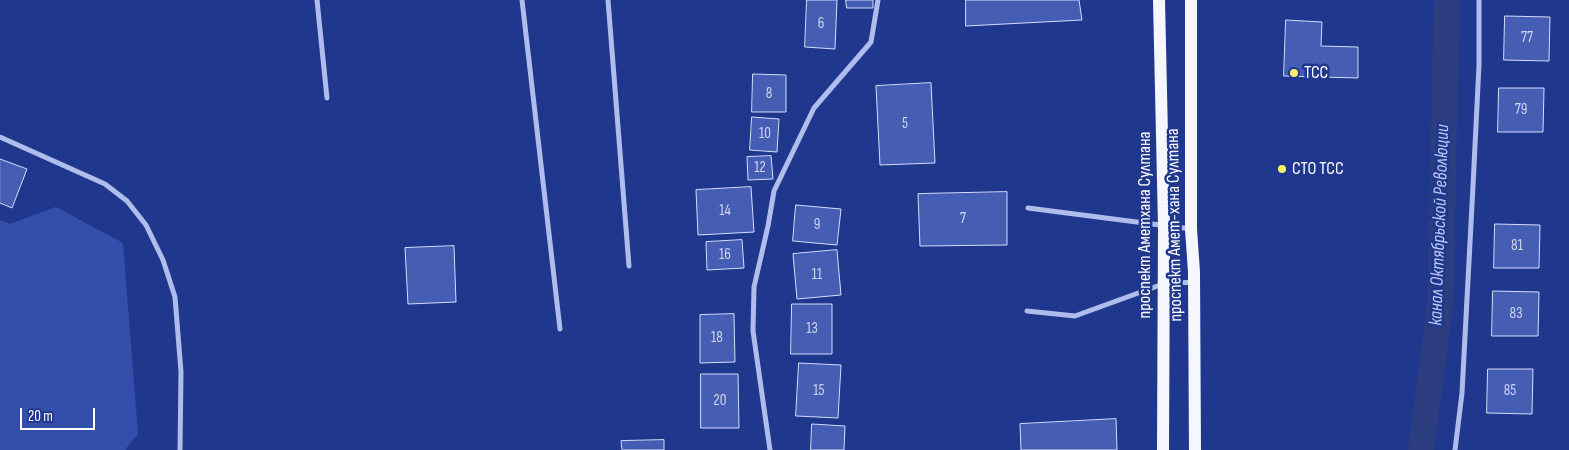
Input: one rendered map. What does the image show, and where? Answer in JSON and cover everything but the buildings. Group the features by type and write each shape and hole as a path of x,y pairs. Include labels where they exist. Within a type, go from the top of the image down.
{"main road":[{"name":"проспект Аметхана Султана","path":"1159,0 1164,226 1163,450"},
{"name":"проспект Амет-хана Султана","path":"1191,0 1191,229 1194,282 1195,450"}],"street":[{"path":"317,0 328,98"},
{"path":"522,0 560,329"},
{"path":"608,0 629,266"},
{"path":"770,450 753,331 754,286 774,191 814,108 871,42 878,0"},
{"path":"1455,450 1462,393 1472,216 1479,65 1479,0"},
{"path":"0,137 105,184 127,201 146,225 163,260 175,297 181,372 180,450"},
{"path":"1028,208 1191,229"},
{"path":"1027,311 1074,316 1163,284 1194,282"}],"shaded area":[{"path":"56,207 123,243 138,434 125,450 0,450 0,220 10,224"}],"waterway":[{"name":"канал Октябрьской Революции","path":"1421,450 1440,305 1447,0"}],"place":[{"name":"ТСС","path":"1294,73"},
{"name":"СТО ТСС","path":"1282,169"}]}
